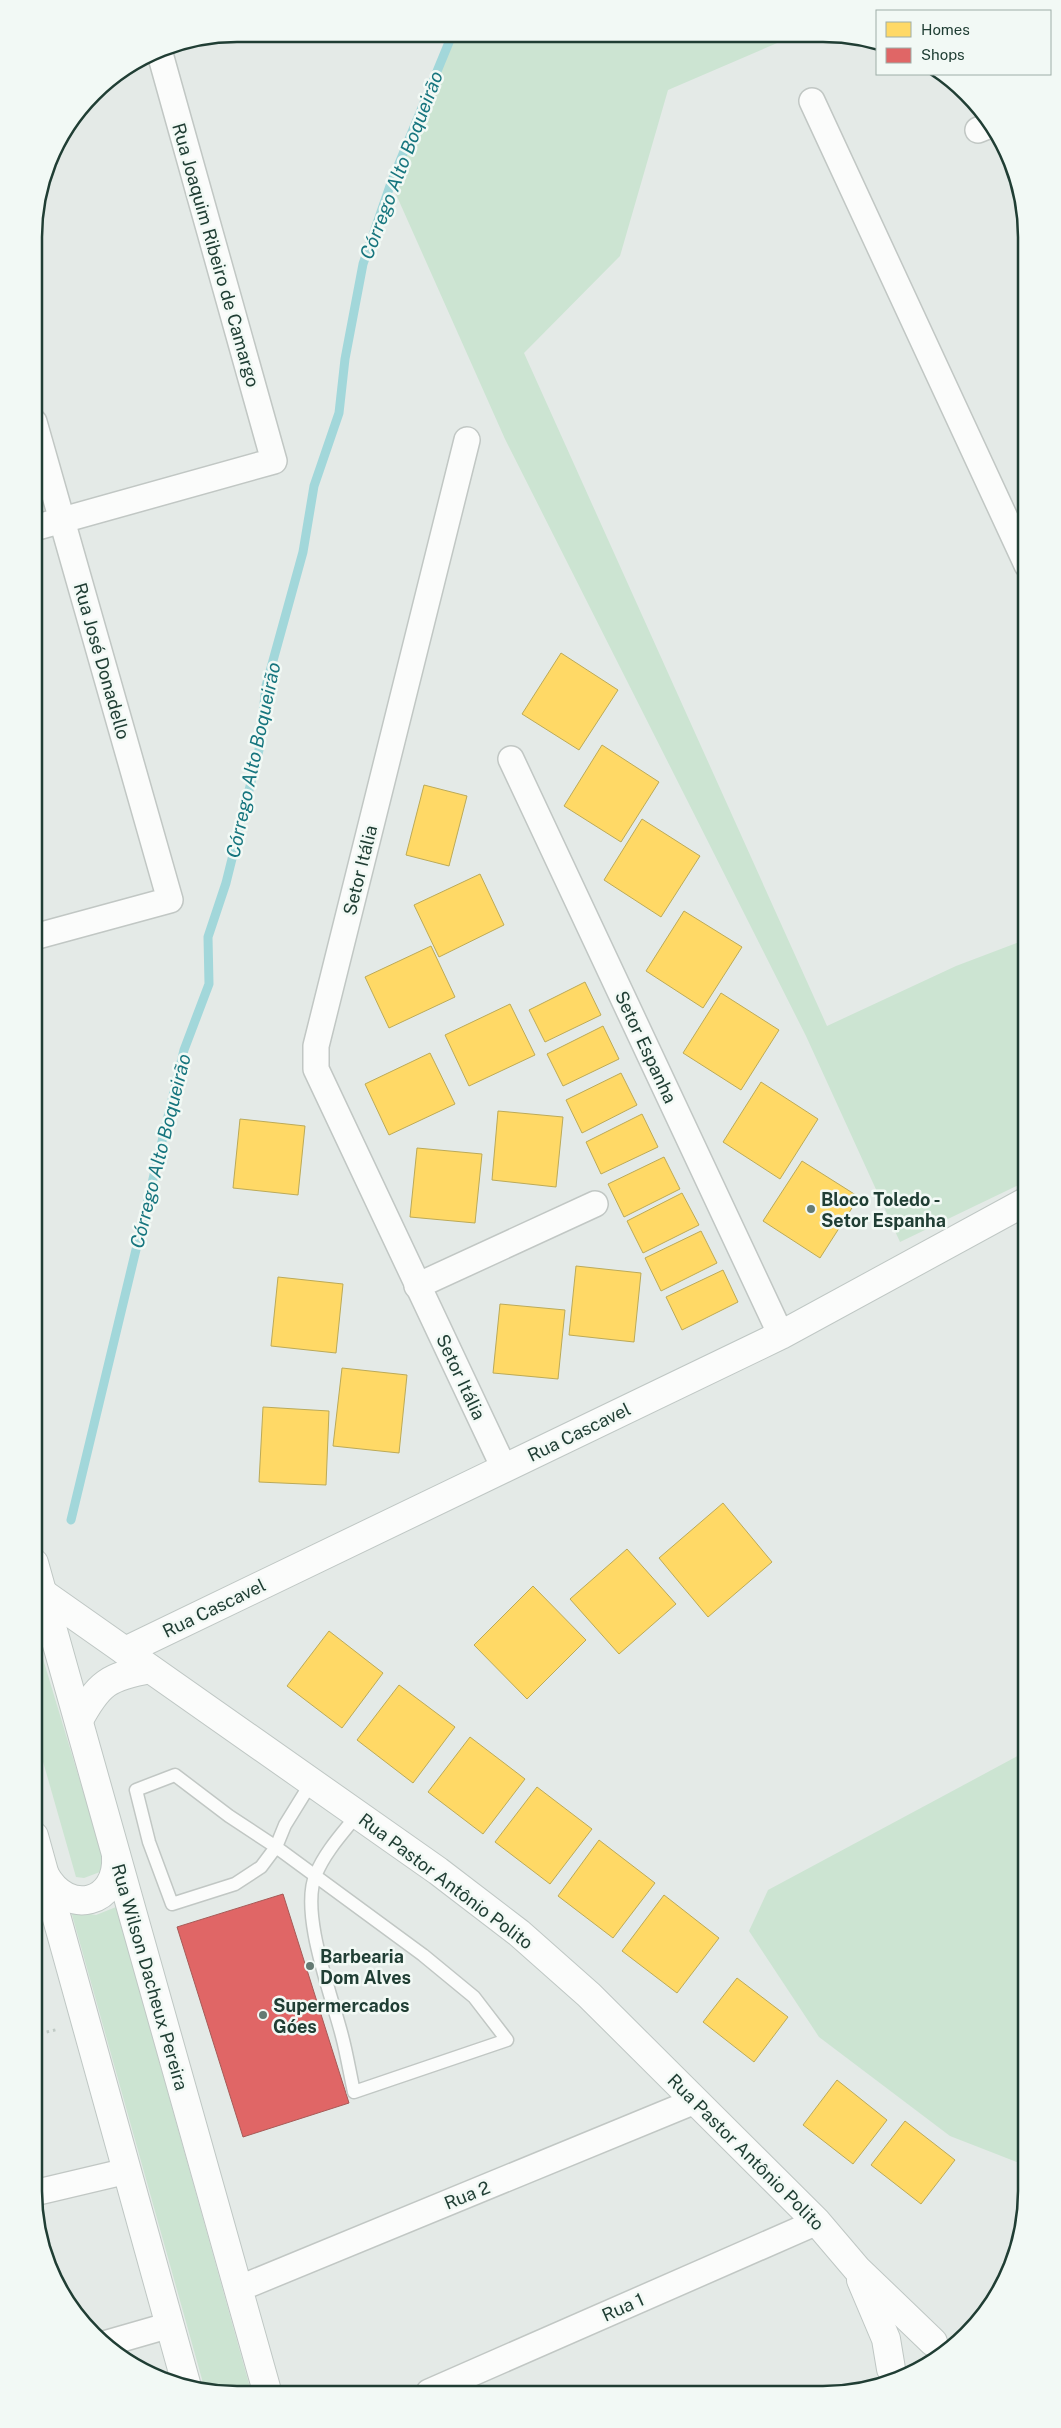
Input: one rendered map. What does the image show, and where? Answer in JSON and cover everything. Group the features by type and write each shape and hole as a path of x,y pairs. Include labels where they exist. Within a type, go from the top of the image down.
{"main road":[{"name":"Rua Cascavel","path":"125,1651 781,1335 1018,1206"},
{"name":"Rua Pastor Antônio Polito","path":"42,1592 481,1902 519,1933 589,1995 817,2222 857,2269 941,2346"},
{"name":"Rua Wilson Dacheux Pereira","path":"42,1602 78,1720 266,2386"},
{"path":"78,1720 90,1699 106,1682 123,1674 150,1669"},
{"path":"45,1876 52,1888 62,1896 75,1900 88,1900 99,1895 114,1878 116,1856"},
{"path":"42,1865 185,2378"},
{"name":"Rua Pastor Antônio Polito","path":"857,2269 886,2339 890,2374"},
{"path":"891,2373 898,2357 907,2348 920,2343 941,2346"}],"street":[{"name":"Rua Joaquim Ribeiro de Camargo","path":"62,520 274,461 161,58"},
{"path":"812,101 1018,546"},
{"name":"Setor Itália","path":"467,440 316,1046 316,1069 325,1092 504,1468"},
{"name":"Rua José Donadello","path":"42,450 170,900 42,935"},
{"path":"42,526 62,520"},
{"name":"Setor Espanha","path":"511,759 781,1335"},
{"path":"418,1286 595,1204"},
{"name":"Rua 2","path":"238,2289 695,2101"},
{"path":"42,2191 127,2171"},
{"name":"Rua 1","path":"443,2386 817,2222"},
{"path":"114,2341 170,2325"}],"lane":[{"path":"311,1783 285,1825 276,1846 261,1867 235,1884 172,1904 149,1842 136,1790 175,1775 229,1816 276,1846 315,1875 423,1954 474,1997 507,2040 354,2092 342,2036 324,1979 310,1897 315,1875 328,1852 357,1815"}],"green space":[{"path":"449,42 779,42 668,90 620,256 524,353 827,1026 956,966 1018,942 1018,1185 900,1242 806,1036 505,439 391,183"},
{"path":"42,1655 105,1864 100,1872 84,1878 76,1877 42,1758"},
{"path":"1018,1756 1018,2162 950,2136 819,2037 749,1931 768,1890"},
{"path":"116,1907 250,2386 203,2382 71,1911 96,1915"}],"building: Homes":[{"path":"561,653 618,690 579,750 522,714"},
{"path":"602,745 659,782 621,842 564,806"},
{"path":"424,785 467,796 449,866 406,855"},
{"path":"642,819 700,856 661,917 604,880"},
{"path":"480,874 504,925 439,957 414,905"},
{"path":"684,911 742,947 703,1008 646,971"},
{"path":"431,946 455,997 389,1028 365,977"},
{"path":"585,982 601,1015 545,1042 529,1010"},
{"path":"721,993 779,1030 741,1090 683,1053"},
{"path":"510,1004 535,1055 469,1086 445,1035"},
{"path":"603,1026 619,1059 563,1086 547,1054"},
{"path":"430,1053 455,1104 389,1135 365,1084"},
{"path":"621,1073 637,1105 582,1133 566,1100"},
{"path":"761,1082 818,1119 780,1179 723,1142"},
{"path":"498,1111 563,1117 556,1187 492,1180"},
{"path":"642,1114 658,1147 601,1174 586,1142"},
{"path":"240,1119 305,1126 298,1195 233,1188"},
{"path":"417,1148 482,1154 475,1223 410,1217"},
{"path":"664,1157 680,1189 624,1217 608,1184"},
{"name":"Bloco Toledo - Setor Espanha","path":"802,1161 859,1197 820,1258 763,1221"},
{"path":"682,1193 699,1225 643,1253 627,1221"},
{"path":"701,1231 717,1263 661,1291 645,1258"},
{"path":"576,1266 641,1273 634,1342 569,1335"},
{"path":"723,1270 738,1302 682,1330 666,1297"},
{"path":"278,1277 343,1284 336,1353 271,1346"},
{"path":"500,1304 565,1310 558,1379 493,1373"},
{"path":"342,1368 407,1375 399,1453 333,1446"},
{"path":"263,1407 329,1411 326,1485 259,1482"},
{"path":"723,1503 772,1562 708,1617 659,1558"},
{"path":"627,1549 676,1604 619,1654 570,1599"},
{"path":"533,1586 586,1640 527,1699 474,1645"},
{"path":"329,1631 383,1673 342,1728 287,1686"},
{"path":"399,1685 455,1727 413,1783 357,1740"},
{"path":"470,1737 525,1779 483,1834 428,1792"},
{"path":"537,1787 592,1829 550,1884 495,1842"},
{"path":"599,1840 655,1883 613,1938 558,1896"},
{"path":"664,1895 719,1938 677,1993 622,1951"},
{"path":"737,1978 788,2017 754,2062 703,2022"},
{"path":"837,2080 887,2120 853,2164 803,2125"},
{"path":"905,2121 955,2160 921,2204 871,2165"}],"building: Shops":[{"name":"Supermercados Góes","path":"283,1894 349,2103 243,2137 177,1927"}],"waterway":[{"name":"Córrego Alto Boqueirão","path":"71,1520 184,1050 209,984 208,937 226,883 259,750 266,686 303,552 314,486 339,413 345,359 363,264 391,183 449,42"}],"place":[{"name":"Bloco Toledo - Setor Espanha","path":"811,1209"},
{"name":"Barbearia Dom Alves","path":"310,1966"},
{"name":"Supermercados Góes","path":"263,2015"}]}
